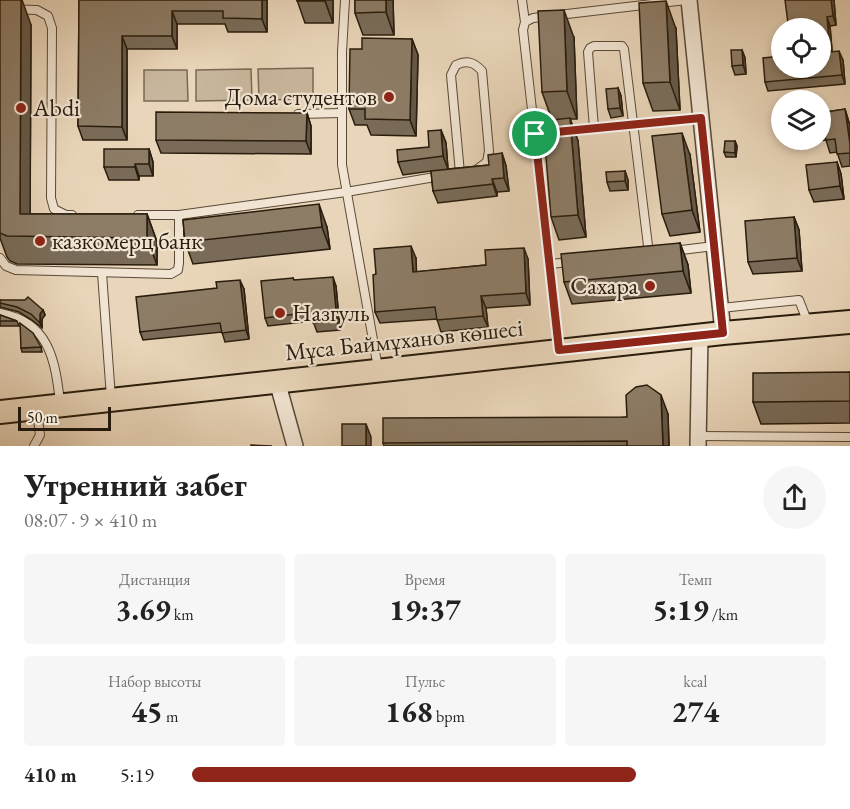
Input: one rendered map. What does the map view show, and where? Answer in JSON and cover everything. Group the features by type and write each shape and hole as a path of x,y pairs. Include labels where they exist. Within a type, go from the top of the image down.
{"main road":[{"name":"Мұса Баймұханов көшесі","path":"15,408 111,400 723,333 850,322"}],"street":[{"path":"688,0 723,333"},
{"path":"698,441 699,336"},
{"path":"277,381 295,446"}],"lane":[{"path":"345,0 342,52 342,165 378,370"},
{"path":"522,0 525,22 523,30 559,350"},
{"path":"525,22 532,18 688,0"},
{"path":"0,9 37,10 48,16 52,28 51,198 54,209 66,215 78,215"},
{"path":"594,128 588,52 594,46 618,45 624,49 635,124 649,254"},
{"path":"134,215 179,215 346,192 480,170 487,162 489,152 482,71 476,64 465,61 456,65 451,75 460,173"},
{"path":"294,114 341,113"},
{"path":"559,132 701,118"},
{"path":"535,134 547,133"},
{"path":"0,259 6,266 16,270 171,274 178,270 179,263 179,215"},
{"path":"638,255 714,246"},
{"path":"549,264 582,261"},
{"path":"102,273 111,400"},
{"path":"721,309 799,300 809,326"},
{"path":"0,313 13,315 32,326 45,340 55,362 60,405"},
{"path":"15,408 40,435 34,446"},
{"path":"698,441 850,437"}],"shaded area":[{"path":"313,68 313,99 259,100 258,69"},
{"path":"251,69 252,100 196,101 196,70"},
{"path":"144,70 187,70 188,101 144,101"}],"building":[{"path":"0,0 21,0 20,214 147,214 147,238 7,236 0,233"},
{"path":"79,0 262,0 262,19 223,18 223,11 172,11 172,36 122,36 122,127 78,126"},
{"path":"325,0 325,1 297,1"},
{"path":"355,0 386,0 386,12 355,13"},
{"path":"785,0 831,0 833,16 787,18"},
{"path":"666,1 670,82 643,83 639,3"},
{"path":"564,10 567,91 542,92 538,11"},
{"path":"362,38 412,39 410,120 365,119 365,109 349,109 350,49 362,49"},
{"path":"731,50 742,50 743,65 732,66"},
{"path":"839,51 842,75 831,76 831,52"},
{"path":"771,57 771,78 809,78 765,82 763,58"},
{"path":"618,88 620,108 608,109 606,89"},
{"path":"845,109 850,153 837,154 835,139 831,139 831,111"},
{"path":"156,112 307,113 306,141 156,140"},
{"path":"570,118 578,215 551,217 543,121"},
{"path":"441,130 443,156 398,162 397,150 429,147 428,131"},
{"path":"682,133 692,210 662,214 652,136"},
{"path":"725,141 735,141 735,153 724,152"},
{"path":"104,149 149,149 149,164 135,164 135,167 104,167"},
{"path":"502,153 504,178 492,179 493,184 433,191 431,171 489,165 488,155"},
{"path":"837,162 840,186 809,190 806,165"},
{"path":"625,171 625,181 607,182 606,172"},
{"path":"319,204 322,227 185,242 183,220"},
{"path":"794,217 797,258 748,262 745,221"},
{"path":"680,243 683,271 564,282 561,254"},
{"path":"411,246 413,272 486,265 485,250 524,248 526,293 481,296 483,316 437,320 435,307 375,312 374,249"},
{"path":"333,277 337,321 313,323 312,312 265,318 261,281"},
{"path":"240,280 246,330 222,333 220,323 140,332 136,297 217,288 216,282"},
{"path":"28,297 43,310 40,314 40,323 31,314 17,307 0,303 0,300 25,300"},
{"path":"0,315 17,321 0,321"},
{"path":"20,323 33,333 41,347 21,348"},
{"path":"850,372 850,401 753,402 753,373"},
{"path":"647,385 661,395 663,446 627,446 627,441 383,443 383,418 627,417 626,395 636,387"},
{"path":"342,424 366,424 366,446 342,446"}],"place":[{"name":"Дома студентов","path":"389,97"},
{"name":"Abdi","path":"21,108"},
{"name":"казкомерц банк","path":"40,241"},
{"name":"Сахара","path":"650,286"},
{"name":"Назгуль","path":"280,313"}],"route":[{"path":"701,118 723,333 559,350 535,134 701,118"}]}
